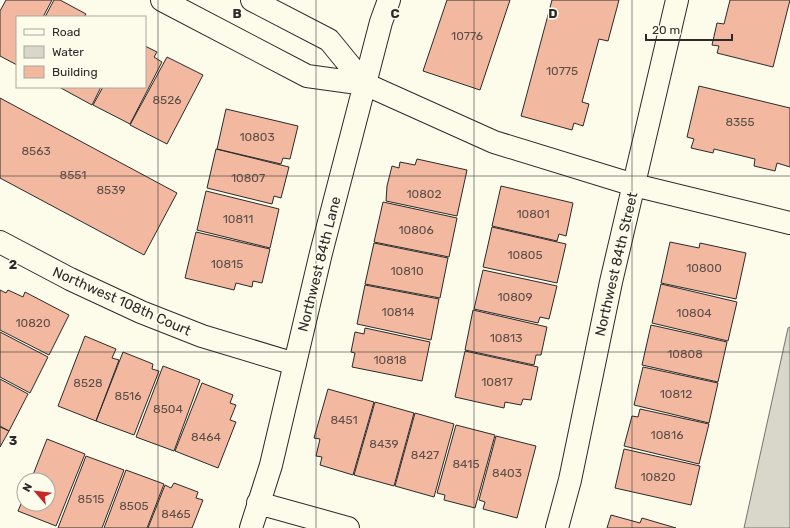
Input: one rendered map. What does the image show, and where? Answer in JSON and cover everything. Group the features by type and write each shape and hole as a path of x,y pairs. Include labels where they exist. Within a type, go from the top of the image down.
{"street":[{"path":"162,0 307,76 365,84 494,142 634,185 790,223"},
{"path":"252,0 329,40 365,84"},
{"name":"Northwest 84th Lane","path":"250,528 270,465 321,253 381,22 389,0"},
{"name":"Northwest 84th Street","path":"557,528 570,480 612,282 677,0"},
{"name":"Northwest 108th Court","path":"0,242 70,279 140,312 202,336 295,364"},
{"path":"258,503 348,528"}],"water":[{"path":"790,327 790,528 744,528 788,328"}],"building":[{"path":"6,0 52,0 44,16 16,16 16,64 0,56 0,11"},
{"path":"54,0 60,0 86,14 85,16 46,16"},
{"path":"447,0 510,0 480,90 423,71"},
{"path":"552,0 619,0 608,41 599,39 582,102 589,104 583,126 574,123 572,130 521,116"},
{"path":"730,0 790,0 773,67 717,53 719,46 712,45 717,23 724,24"},
{"path":"146,46 157,52 154,57 162,62 130,124 93,105 102,88 146,88"},
{"path":"167,57 203,75 167,144 130,125"},
{"path":"699,86 790,108 790,167 777,163 775,171 754,166 755,159 714,149 713,153 691,148 694,139 687,137"},
{"path":"61,88 100,88 92,105"},
{"path":"0,98 177,193 144,255 0,178"},
{"path":"226,109 298,126 290,159 283,158 281,164 217,149"},
{"path":"216,149 289,167 281,198 274,196 272,204 207,188"},
{"path":"417,159 467,170 457,216 386,201 387,186 392,166 399,168 400,162 415,165"},
{"path":"501,186 573,203 566,236 559,234 557,241 492,226"},
{"path":"206,191 279,209 270,248 197,230"},
{"path":"383,202 457,218 449,257 374,242"},
{"path":"492,227 566,244 557,283 483,267"},
{"path":"196,232 270,249 262,283 253,281 252,287 236,283 234,290 185,278"},
{"path":"670,242 699,248 700,243 746,253 736,299 661,283"},
{"path":"374,243 448,258 440,298 365,284"},
{"path":"483,270 557,286 549,319 540,317 538,323 474,309"},
{"path":"661,284 737,302 728,341 652,323"},
{"path":"365,285 439,299 431,340 357,324"},
{"path":"0,290 6,293 8,290 23,297 25,292 69,315 49,355 0,330"},
{"path":"473,310 547,327 541,355 536,355 534,365 465,350"},
{"path":"651,325 727,342 718,382 642,365"},
{"path":"365,328 430,342 422,381 352,367 355,353 351,352 355,332 364,334"},
{"path":"0,332 48,357 30,393 0,377"},
{"path":"85,336 116,349 112,358 119,360 96,421 58,406"},
{"path":"465,351 538,367 531,400 523,399 521,405 505,402 504,408 455,397"},
{"path":"123,352 153,364 152,369 159,371 134,435 96,421"},
{"path":"163,366 200,380 174,451 136,437"},
{"path":"643,367 718,383 709,423 634,405"},
{"path":"0,379 28,394 9,431 0,426"},
{"path":"202,383 233,395 230,403 236,405 230,420 236,422 218,468 175,451"},
{"path":"328,389 374,402 353,475 320,465 322,457 316,456 320,439 314,438"},
{"path":"375,402 414,413 394,486 354,475"},
{"path":"640,409 709,424 699,464 624,446 632,416 638,417"},
{"path":"415,413 454,424 434,497 395,486"},
{"path":"456,425 495,435 475,508 444,500 445,495 437,493"},
{"path":"0,427 9,431 0,447"},
{"path":"496,436 536,446 517,518 483,509 485,502 479,500"},
{"path":"47,439 85,454 56,526 21,512 56,512 56,472 34,472"},
{"path":"624,449 700,466 691,505 615,488"},
{"path":"86,456 124,470 102,528 58,528"},
{"path":"126,470 164,484 147,528 104,528"},
{"path":"174,483 198,492 196,498 203,500 192,528 148,528 165,485 171,488"},
{"path":"611,515 640,523 642,518 676,528 607,528"}]}
